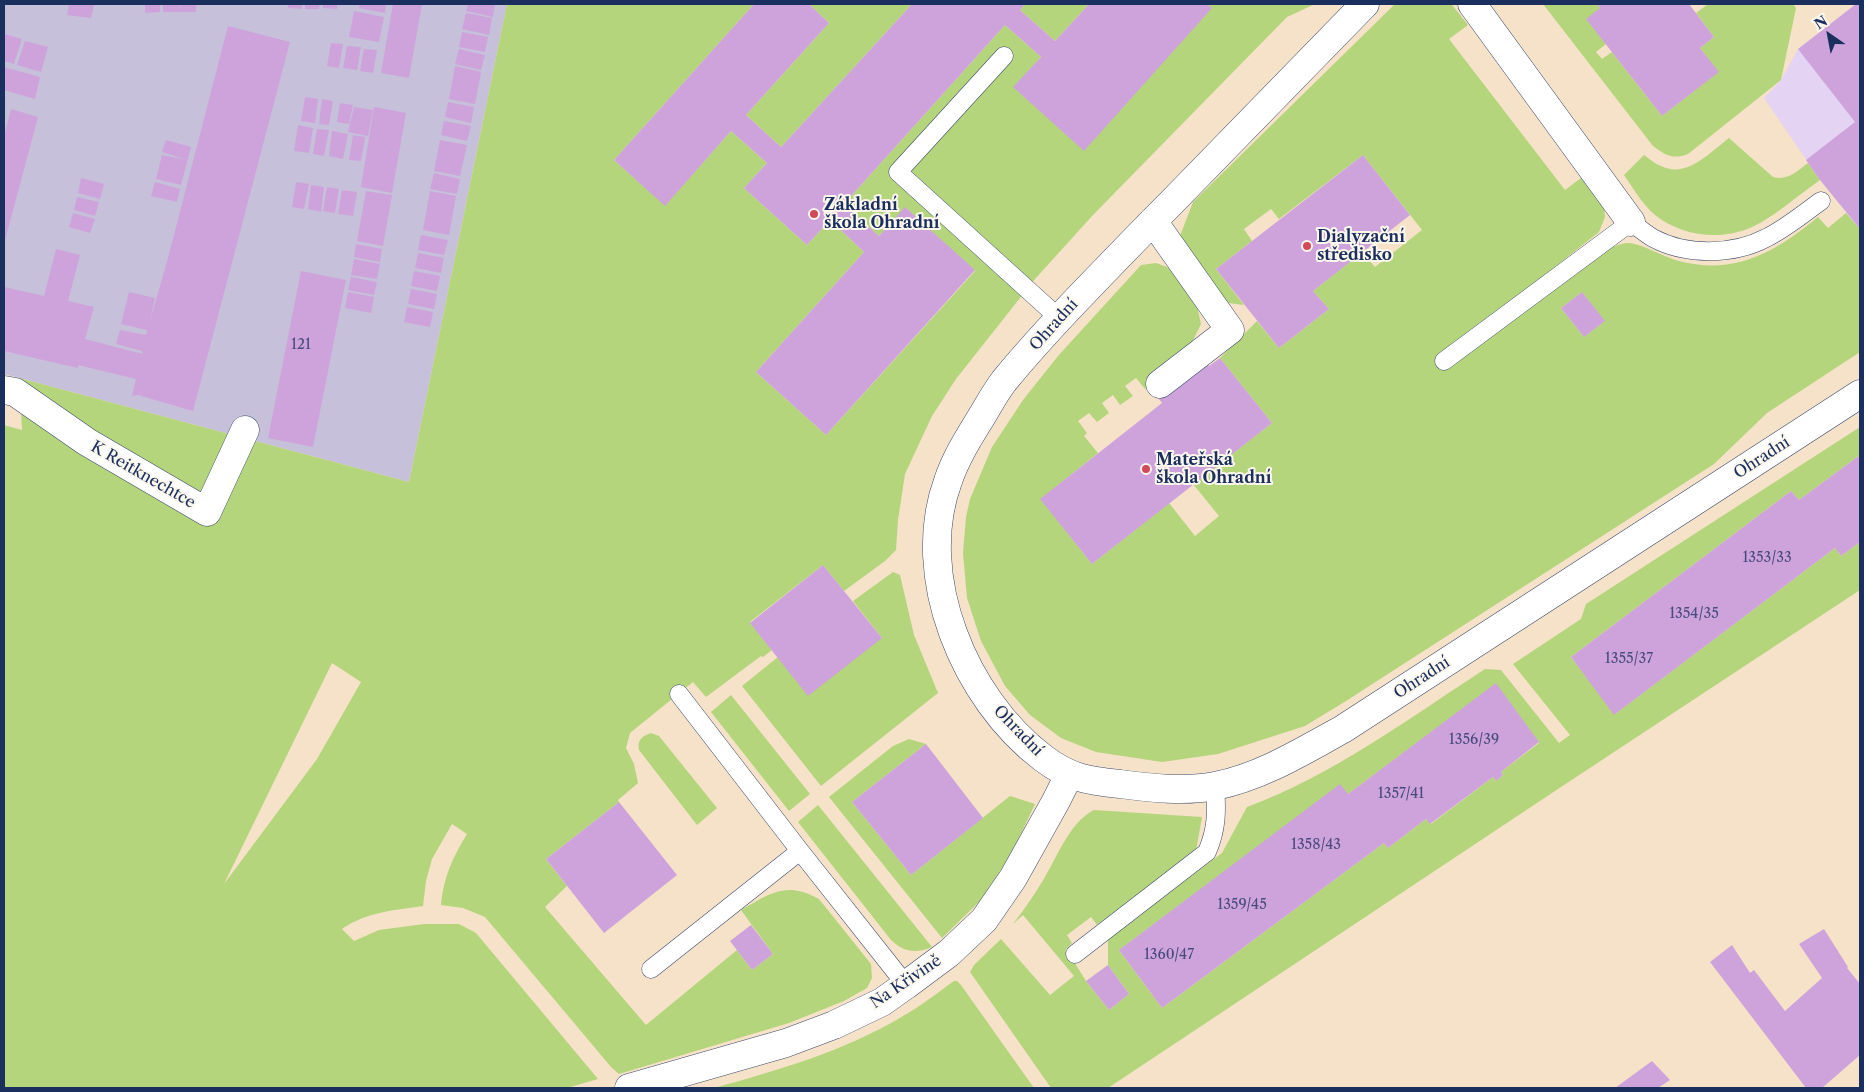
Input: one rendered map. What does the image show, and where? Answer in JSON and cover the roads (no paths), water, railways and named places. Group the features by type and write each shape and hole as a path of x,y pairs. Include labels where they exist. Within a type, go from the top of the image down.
{"street":[{"name":"Ohradní","path":"1365,4 1059,318 1002,383 960,452 947,483 938,525 940,583 949,618 958,646 976,683 1022,740 1043,758 1069,775 1093,781 1138,787 1188,788 1215,786 1288,759 1343,729 1860,394"},
{"path":"1472,4 1631,222"},
{"path":"1153,221 1230,330 1160,384"},
{"name":"K Reitknechtce","path":"4,390 15,392 87,442 207,512 245,430"},
{"name":"Na Křivině","path":"629,1088 786,1043 834,1025 882,1002 906,985 949,953 984,920 1013,878 1069,775"}],"lane":[{"path":"1004,56 898,172 1059,318"},
{"path":"1444,361 1631,222 1654,238 1680,249 1711,251 1739,247 1766,238 1821,201"},
{"path":"678,694 906,985"},
{"path":"1076,954 1207,852 1214,836 1216,819 1215,786"},
{"path":"651,969 800,851"}],"place":[{"name":"Základní škola Ohradní","path":"814,214"},
{"name":"Dialyzační středisko","path":"1307,246"},
{"name":"Mateřská škola Ohradní","path":"1146,469"}]}
